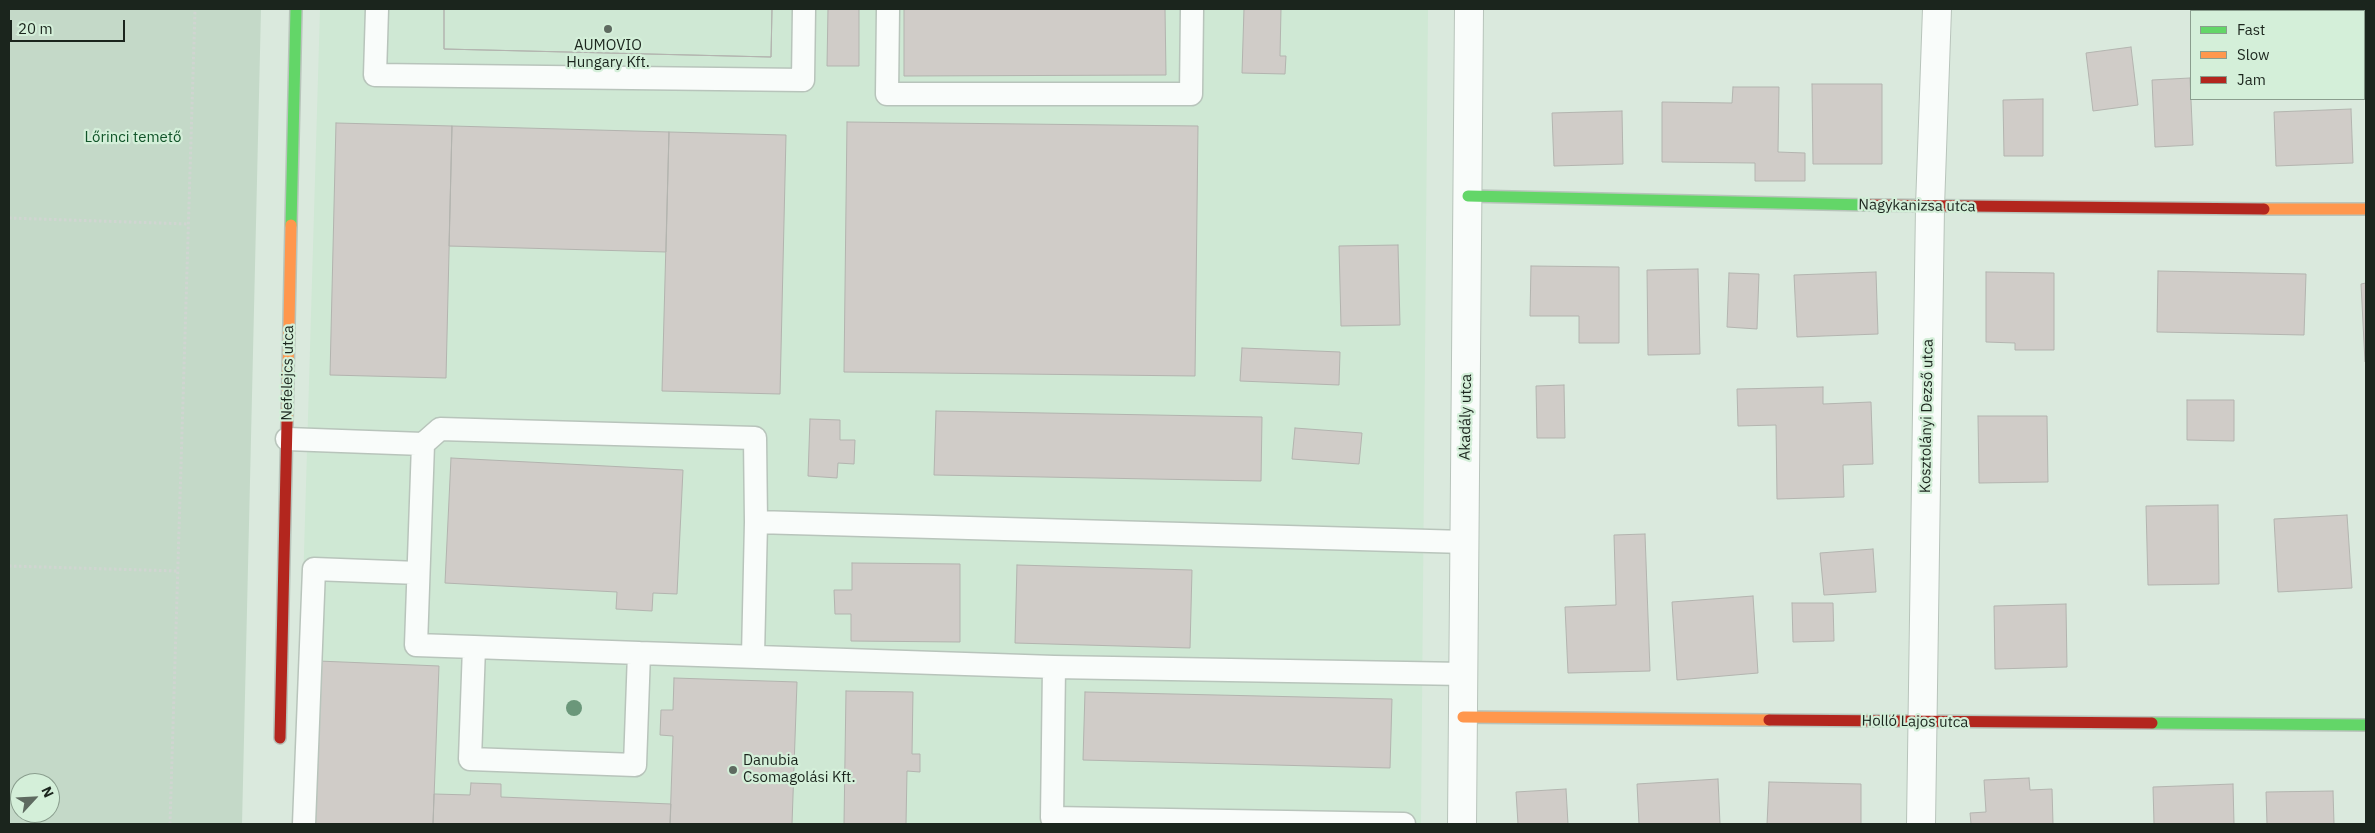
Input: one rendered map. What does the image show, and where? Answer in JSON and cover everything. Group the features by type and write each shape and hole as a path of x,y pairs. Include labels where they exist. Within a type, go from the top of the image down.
{"street":[{"name":"Nefelejcs utca","path":"280,738 296,9"},
{"name":"Akadály utca","path":"1462,824 1469,9"},
{"name":"Kosztolányi Dezső utca","path":"1921,824 1930,207 1936,9"},
{"name":"Nagykanizsa utca","path":"1468,196 1930,207 2366,209"},
{"name":"Holló Lajos utca","path":"1464,717 2366,725"}],"lane":[{"path":"377,9 375,75 803,80 804,9"},
{"path":"888,9 887,94 1191,94 1192,9"},
{"path":"753,656 756,438 440,429 424,444 416,645 1054,667 1464,674"},
{"path":"286,439 424,444"},
{"path":"756,522 1465,542"},
{"path":"304,824 314,569 418,573"},
{"path":"474,648 470,759 635,765 639,653"},
{"path":"1054,667 1052,818 1404,824"}],"path":[{"path":"170,824 195,9"},
{"path":"9,218 188,224"},
{"path":"9,566 178,571"}],"shaded area":[{"path":"320,9 1428,9 1421,824 296,824"}],"green space":[{"name":"Lőrinci temető","path":"9,9 261,9 242,824 9,824"}],"building":[{"name":"AUMOVIO Hungary Kft.","path":"444,9 772,9 771,57 444,49"},
{"name":"AUMOVIO Hungary Kft.","path":"444,9 772,9 771,57 444,49"},
{"path":"828,9 859,9 859,66 827,66"},
{"path":"904,9 1165,9 1166,75 904,76"},
{"path":"1244,9 1281,9 1280,56 1286,56 1285,74 1242,73"},
{"path":"2248,9 2295,9 2295,10"},
{"path":"2131,47 2138,105 2093,111 2086,53"},
{"path":"2190,78 2193,145 2155,147 2152,80"},
{"path":"1812,84 1882,84 1882,164 1813,164"},
{"path":"1733,87 1779,87 1778,152 1805,153 1805,181 1755,181 1755,163 1662,162 1662,102 1732,103"},
{"path":"2043,99 2043,156 2004,156 2003,100"},
{"path":"2351,109 2353,163 2276,166 2274,112"},
{"path":"1622,111 1623,164 1554,166 1552,113"},
{"path":"847,122 1198,126 1195,376 844,372"},
{"path":"336,123 452,126 446,378 330,375"},
{"path":"452,126 669,132 666,252 449,246"},
{"path":"669,132 786,135 780,394 662,391"},
{"path":"1398,245 1400,325 1341,326 1339,246"},
{"path":"1531,266 1619,267 1619,343 1579,343 1579,316 1530,316"},
{"path":"1698,269 1700,354 1648,355 1647,270"},
{"path":"2158,271 2306,274 2304,335 2157,332"},
{"path":"1876,272 1878,334 1797,337 1794,275"},
{"path":"1986,272 2054,273 2054,350 2015,350 2015,343 1986,342"},
{"path":"1729,273 1759,274 1757,329 1727,327"},
{"path":"2366,283 2366,362 2365,362 2361,284"},
{"path":"1242,348 1340,352 1339,385 1240,381"},
{"path":"1564,385 1565,438 1537,438 1536,386"},
{"path":"1823,387 1823,404 1871,402 1873,464 1843,465 1844,497 1777,499 1776,425 1738,426 1737,389"},
{"path":"2187,400 2234,400 2234,441 2187,440"},
{"path":"936,411 1262,417 1261,481 934,475"},
{"path":"1978,416 2047,416 2048,482 1979,483"},
{"path":"810,419 840,420 840,440 855,440 854,464 838,463 837,478 808,476"},
{"path":"1295,428 1362,433 1359,464 1292,459"},
{"path":"451,458 683,470 677,594 653,593 652,611 616,609 617,592 445,583"},
{"path":"2218,505 2219,584 2148,585 2146,506"},
{"path":"2347,515 2352,588 2278,592 2274,519"},
{"path":"1645,534 1650,671 1568,673 1565,607 1616,605 1614,535"},
{"path":"1873,549 1876,592 1824,595 1820,553"},
{"path":"852,563 960,564 960,642 851,641 851,614 835,614 834,590 852,590"},
{"path":"1017,565 1192,570 1190,648 1015,643"},
{"path":"1753,596 1758,673 1677,680 1672,602"},
{"path":"1792,603 1833,603 1834,641 1793,642"},
{"path":"2066,604 2067,667 1995,669 1994,606"},
{"path":"318,661 439,666 433,824 312,824"},
{"name":"Danubia Csomagolási Kft.","path":"674,678 797,682 792,824 670,824 673,736 660,735 661,710 673,710"},
{"path":"846,691 913,692 912,754 920,754 920,772 907,771 906,824 844,824"},
{"path":"1085,692 1392,699 1390,768 1083,760"},
{"path":"2029,778 2030,790 2052,789 2053,824 1971,824 1970,813 1986,812 1984,780"},
{"path":"1718,779 1720,824 1639,824 1637,784"},
{"path":"1769,782 1861,784 1861,824 1767,824"},
{"path":"471,783 501,784 501,797 671,804 670,824 433,824 434,794 470,795"},
{"path":"2233,784 2234,824 2154,824 2153,787"},
{"path":"1566,789 1568,824 1518,824 1516,792"},
{"path":"2333,791 2334,824 2267,824 2266,792"}],"traffic: fast":[{"path":"291,225 296,9"},
{"path":"1468,196 1867,205"},
{"path":"2152,723 2366,725"}],"traffic: slow":[{"path":"2264,209 2366,209"},
{"path":"287,422 291,225"},
{"path":"1463,717 1769,720"}],"traffic: jam":[{"path":"1867,205 2264,209"},
{"path":"280,738 287,422"},
{"path":"1769,720 2152,723"}],"place":[{"name":"AUMOVIO Hungary Kft.","path":"608,29"},
{"name":"Danubia Csomagolási Kft.","path":"733,770"}]}
